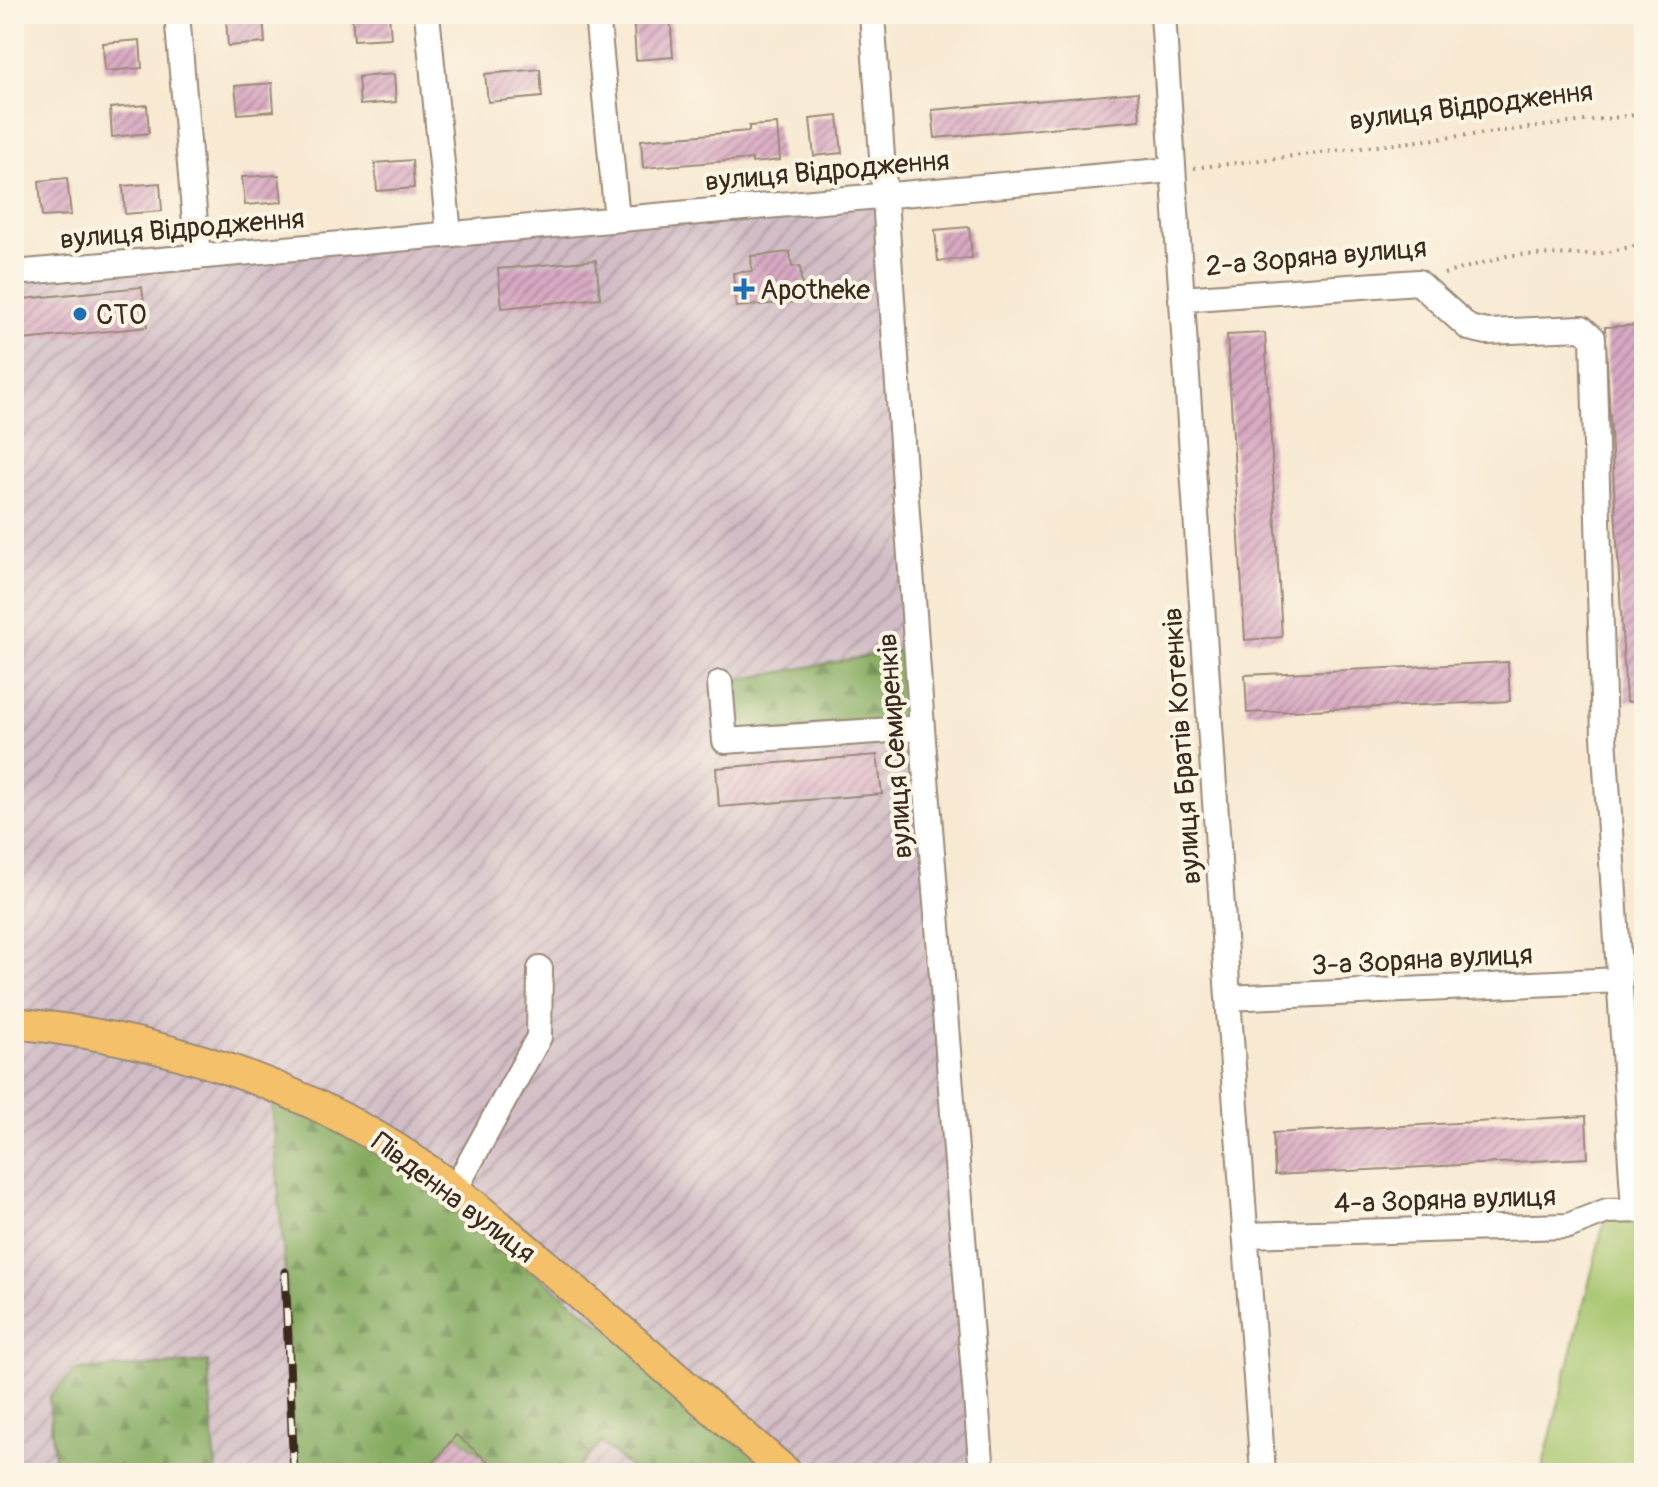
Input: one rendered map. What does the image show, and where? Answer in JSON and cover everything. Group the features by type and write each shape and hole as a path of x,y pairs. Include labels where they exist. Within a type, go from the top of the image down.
{"main road":[{"name":"Південна вулиця","path":"14,1023 126,1039 259,1080 376,1136 510,1235 787,1473"}],"street":[{"path":"177,14 198,257"},
{"path":"427,14 449,234"},
{"path":"597,14 617,219"},
{"name":"вулиця Семиренків","path":"872,14 922,728 982,1473"},
{"path":"1163,14 1173,14"},
{"name":"вулиця Братів Котенків","path":"1163,14 1228,998 1263,1473"},
{"name":"вулиця Відродження","path":"14,273 1172,170"},
{"path":"1418,282 1469,328 1487,332 1582,328 1593,338 1604,736 1639,1210"},
{"name":"2-а Зоряна вулиця","path":"1181,299 1418,282"},
{"path":"720,683 725,741 922,728"},
{"path":"454,1191 539,1037 540,969"},
{"name":"3-а Зоряна вулиця","path":"1228,998 1620,980"},
{"name":"4-а Зоряна вулиця","path":"1245,1235 1568,1226 1607,1211 1639,1210"}],"path":[{"name":"вулиця Відродження","path":"1172,170 1644,114"},
{"name":"2-а Зоряна вулиця","path":"1418,282 1510,255 1598,254 1644,244"}],"shaded area":[{"path":"885,195 917,647 720,683 922,728 982,1473 787,1473 268,1084 285,1272 294,1473 14,1473 14,273"},
{"path":"601,1443 636,1473 573,1473"}],"green space":[{"path":"917,647 922,728 725,741 720,683"},
{"path":"270,1084 339,1116 787,1473 636,1473 601,1443 573,1473 502,1473 456,1435 425,1473 294,1473 285,1272"},
{"path":"1644,1210 1644,1473 1541,1473 1607,1211"},
{"path":"208,1362 216,1473 55,1473 49,1397 76,1370"}],"building":[{"path":"352,14 389,14 391,38 354,40"},
{"path":"633,14 670,14 673,57 636,60"},
{"path":"263,15 265,43 228,46 226,18"},
{"path":"140,40 142,68 105,71 103,43"},
{"path":"540,69 542,97 488,102 485,74"},
{"path":"394,74 396,102 360,105 358,77"},
{"path":"272,83 274,111 238,114 235,86"},
{"path":"1138,92 1140,120 935,138 932,110"},
{"path":"147,105 149,133 112,137 110,108"},
{"path":"838,116 842,153 814,156 810,119"},
{"path":"777,124 780,160 752,163 752,159 643,168 641,140 749,131 749,126"},
{"path":"412,160 414,188 377,191 375,163"},
{"path":"279,175 282,202 245,205 242,177"},
{"path":"67,178 71,215 42,217 39,181"},
{"path":"160,183 162,211 125,214 123,186"},
{"path":"969,227 972,258 938,261 935,230"},
{"path":"790,252 792,267 800,266 803,301 736,307 733,273 752,271 751,256"},
{"path":"596,260 600,298 502,308 498,269"},
{"name":"СТО","path":"142,287 147,327 14,341 14,300"},
{"path":"1644,325 1644,701 1626,702 1605,327"},
{"path":"1265,333 1282,637 1245,640 1227,335"},
{"path":"1508,662 1510,701 1247,713 1245,675"},
{"path":"877,755 882,794 719,807 716,768"},
{"path":"1586,1116 1588,1158 1275,1175 1273,1133"},
{"path":"456,1435 502,1473 425,1473"}],"railway":[{"path":"285,1272 294,1473"}],"place":[{"name":"Apotheke","path":"744,289"},
{"name":"СТО","path":"80,314"}]}
